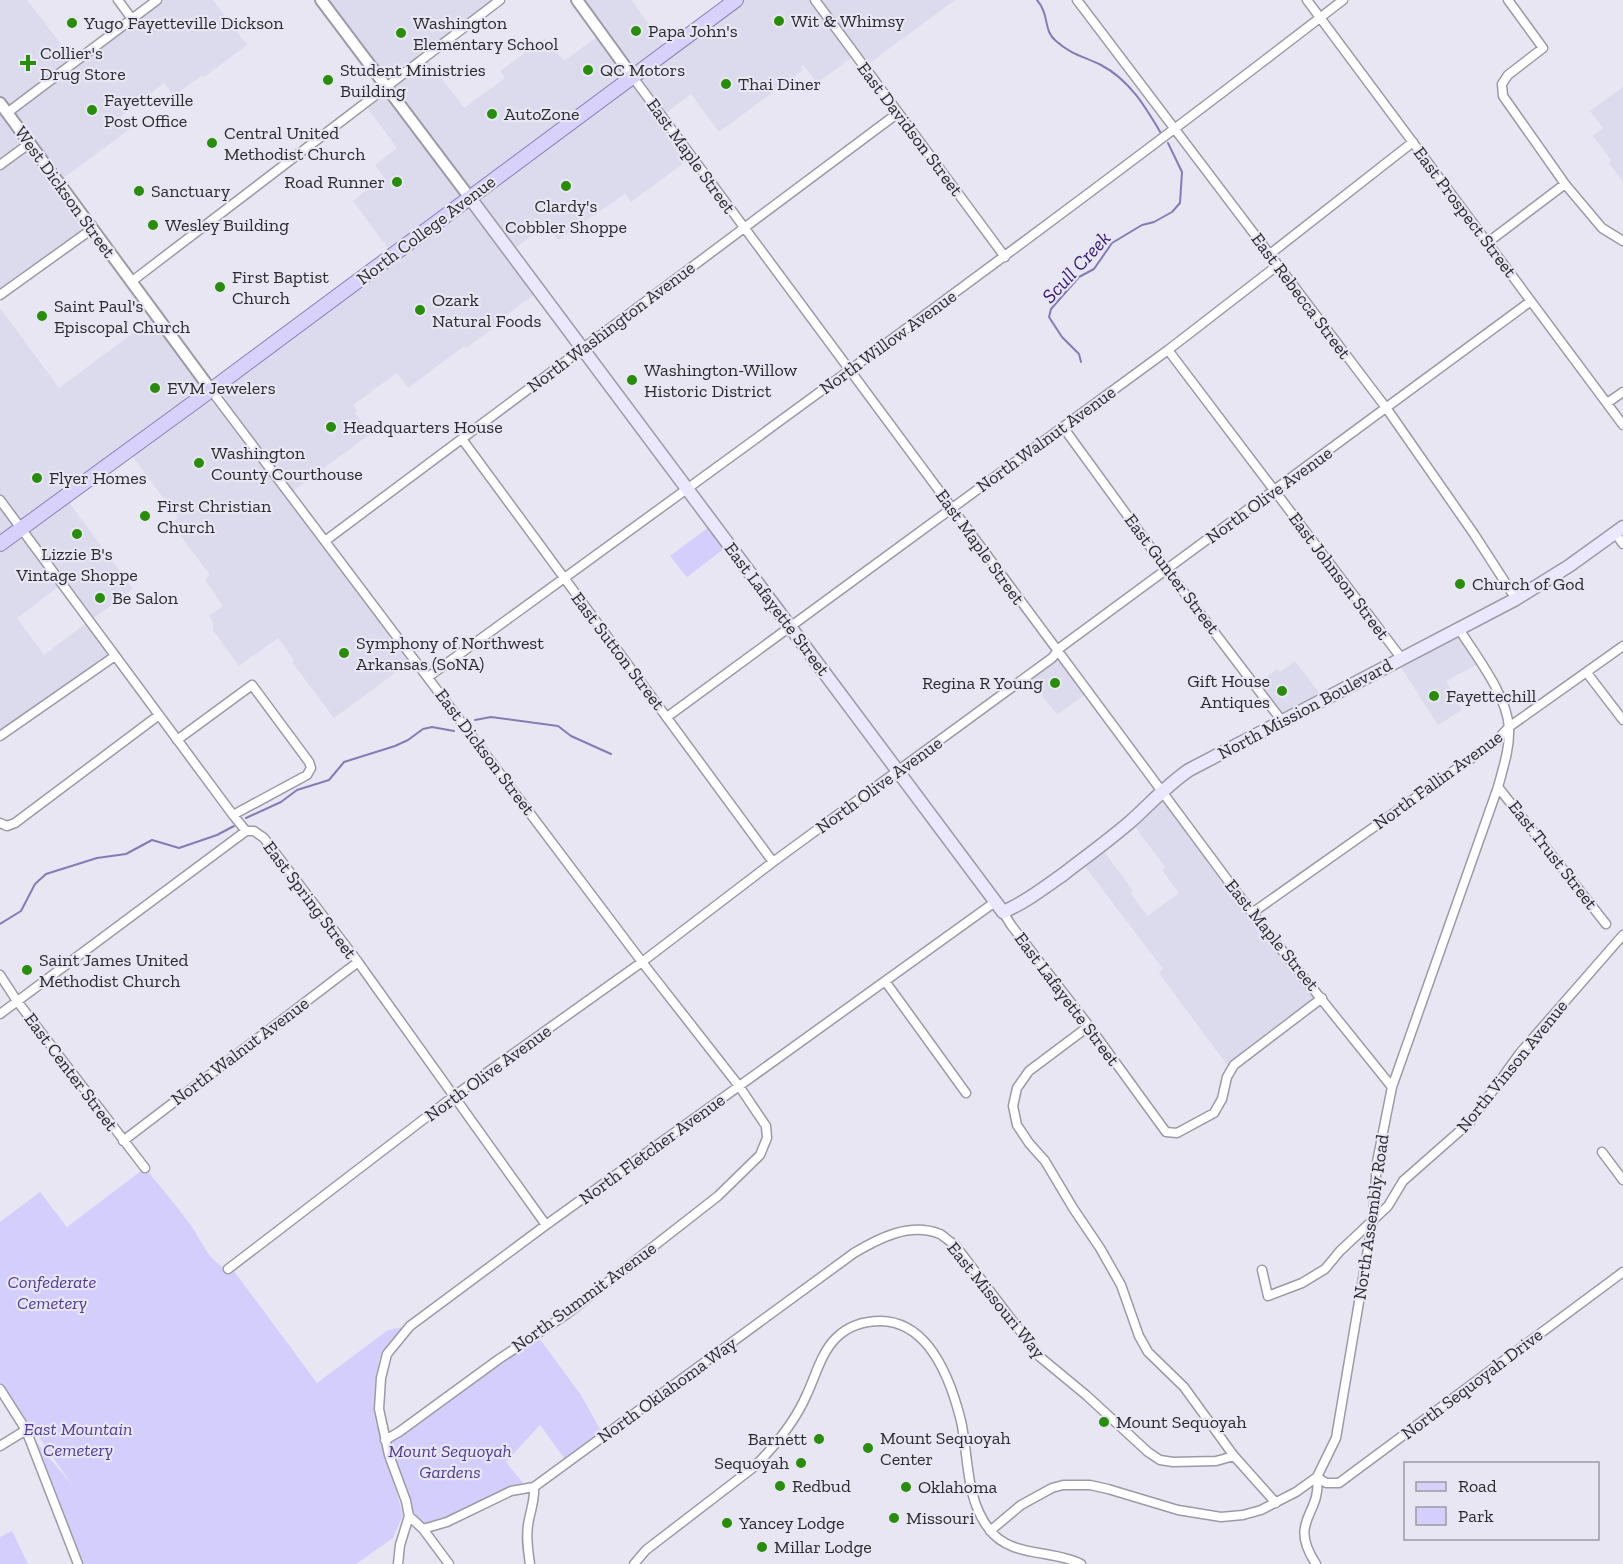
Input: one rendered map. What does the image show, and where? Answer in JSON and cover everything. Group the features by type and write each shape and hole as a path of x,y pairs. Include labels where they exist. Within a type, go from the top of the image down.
{"main road":[{"name":"North College Avenue","path":"0,544 736,0"},
{"name":"East Lafayette Street","path":"470,198 999,907"},
{"name":"North Mission Boulevard","path":"999,907 1018,905 1032,896 1116,834 1189,770 1516,599 1569,566 1619,530"}],"street":[{"path":"118,0 132,19"},
{"path":"8,112 157,0"},
{"name":"East Lafayette Street","path":"321,0 470,198"},
{"path":"131,282 500,0"},
{"name":"East Maple Street","path":"577,0 1252,913 1392,1087"},
{"name":"East Davidson Street","path":"815,0 1005,257"},
{"name":"East Rebecca Street","path":"1077,0 1387,409 1516,599"},
{"name":"East Prospect Street","path":"1307,0 1623,425"},
{"name":"North Willow Avenue","path":"428,677 688,490 1005,257 1343,0"},
{"path":"1508,0 1543,48 1508,75 1502,84 1503,96 1565,184 1602,228 1623,241"},
{"name":"West Dickson Street","path":"0,103 131,282"},
{"name":"North Washington Avenue","path":"325,541 898,113"},
{"path":"1270,254 1413,142"},
{"path":"0,165 30,143"},
{"path":"1487,243 1565,184"},
{"path":"0,295 92,229"},
{"name":"North Walnut Avenue","path":"667,717 1168,350 1278,265"},
{"name":"East Dickson Street","path":"131,282 642,962 739,1086 766,1126 768,1138"},
{"name":"North Olive Avenue","path":"228,1269 454,1096 642,962 773,862 1052,658 1061,647 1531,301"},
{"name":"East Johnson Street","path":"1168,350 1402,658"},
{"path":"1607,403 1623,392"},
{"name":"East Gunter Street","path":"1063,427 1167,570 1282,721"},
{"name":"East Sutton Street","path":"462,439 773,862"},
{"name":"East Spring Street","path":"0,500 246,831 254,831 264,838 358,962 546,1225"},
{"path":"1619,530 1623,544"},
{"name":"North Assembly Road","path":"1316,1564 1306,1548 1303,1534 1305,1521 1319,1491 1317,1477 1336,1438 1373,1219 1377,1162 1392,1087 1498,787 1507,748 1509,727 1499,694 1460,629"},
{"name":"North Fallin Avenue","path":"1252,913 1496,741 1509,727 1623,646"},
{"path":"0,736 115,656"},
{"path":"1587,673 1623,720"},
{"path":"177,740 252,685 309,762 311,768 307,775 233,814"},
{"path":"3,824 15,823 159,715"},
{"name":"East Trust Street","path":"1498,787 1606,924"},
{"path":"0,1014 246,831"},
{"name":"East Lafayette Street","path":"999,907 1166,1132 1177,1133 1214,1113 1222,1099 1227,1077 1234,1065 1322,998"},
{"name":"North Fletcher Avenue","path":"409,1516 385,1440 379,1409 381,1378 387,1353 410,1326 885,981 999,907"},
{"name":"North Vinson Avenue","path":"1262,1270 1268,1296 1302,1283 1325,1269 1340,1251 1388,1206 1403,1180 1470,1122 1520,1053 1623,935"},
{"name":"North Walnut Avenue","path":"123,1140 358,962"},
{"name":"East Center Street","path":"0,975 17,1001 145,1168"},
{"path":"885,981 966,1093"},
{"path":"1089,1026 1029,1071 1017,1088 1013,1106 1017,1125 1045,1161 1100,1248 1121,1285 1139,1336 1148,1352 1184,1387 1234,1456 1276,1503"},
{"name":"North Summit Avenue","path":"385,1440 567,1314 718,1196 760,1155 768,1138"},
{"path":"1602,1152 1623,1180"},
{"name":"East Missouri Way","path":"902,1231 921,1230 940,1234 955,1245 1040,1357 1086,1395 1148,1452 1160,1460 1173,1462 1216,1461 1234,1456"},
{"name":"North Oklahoma Way","path":"423,1529 447,1522 511,1491 534,1487 854,1253 872,1242 902,1231"},
{"name":"North Sequoyah Drive","path":"1317,1477 1326,1483 1339,1483 1623,1272"},
{"path":"634,1564 646,1550 754,1467 765,1456 799,1410 825,1352 836,1338 846,1329 859,1323 886,1321 899,1324 918,1335 932,1350 944,1374 961,1421 975,1508 990,1531 1004,1543 1016,1548 1067,1558 1081,1564"},
{"path":"0,1389 26,1430 78,1564"},
{"path":"0,1446 26,1430"},
{"path":"990,1531 1021,1505 1044,1492 1063,1485 1090,1485 1179,1510 1221,1517 1243,1515 1276,1503 1317,1477"},
{"path":"530,1564 527,1540 528,1524 535,1500 534,1487"},
{"path":"398,1564 400,1545 409,1516 423,1529 449,1564"}],"shaded area":[{"path":"0,0 27,0 75,62 157,0 213,0 247,45 174,96 164,83 121,116 130,129 58,182 92,229 0,295"},
{"path":"321,0 500,0 425,56 464,108 505,78 500,71 545,38 564,61 601,34 580,5 587,0 631,0 668,50 736,0 955,0 864,67 855,55 817,83 803,65 801,67 803,70 719,132 691,94 662,116 692,157 631,202 625,194 558,240 546,225 510,252 539,291 502,318 503,321 466,348 464,346 408,388 397,373 353,405 357,411 355,413 370,434 289,494 414,659 334,718 292,662 294,660 278,638 239,666 213,630 213,622 209,616 223,606 205,580 210,575 171,523 178,518 128,450 65,497 133,589 90,621 115,656 0,736 0,308 59,388 156,316 211,390 393,255 353,201 384,177 375,165 397,148 364,103 386,86","holes":["62,584 89,621 44,655 17,618"]},
{"path":"1623,87 1623,182 1609,163 1611,160 1593,136 1603,128 1590,111"},
{"path":"1459,629 1480,663 1446,681 1462,710 1438,725 1397,661"},
{"path":"1057,651 1088,692 1057,715 1028,676"},
{"path":"1295,661 1324,699 1282,721 1255,686 1277,669 1280,672"},
{"path":"1163,792 1322,998 1230,1069 1159,973 1163,969 1081,861 1100,846 1133,891 1130,893 1148,916 1179,893 1162,870 1165,867 1131,821"}],"green space":[{"path":"713,524 729,545 687,577 670,556"},
{"path":"145,1168 189,1223 209,1255 227,1269 231,1267 317,1383 388,1330 410,1326 379,1360 374,1413 403,1515 393,1538 356,1564 78,1564 26,1430 0,1389 0,1222 40,1192 67,1227","holes":["28,1431 39,1437 72,1485"]},
{"name":"Mount Sequoyah Gardens","path":"536,1334 581,1395 604,1436 567,1462 540,1425 506,1462 526,1487 423,1529 409,1516 385,1440"},
{"path":"12,1531 28,1564 0,1564 0,1537"}],"waterway":[{"name":"Scull Creek","path":"1037,0 1044,11 1052,37 1067,49 1101,65 1121,78 1143,105 1162,135"},
{"name":"Scull Creek","path":"1081,362 1079,354 1062,337 1049,317 1051,309 1079,277 1094,269 1112,243 1142,225 1154,222 1172,212 1180,203 1182,172 1168,143"},
{"path":"475,720 491,717 558,726 571,736 611,754"},
{"path":"246,818 281,802 297,790 329,780 344,762 395,746 423,729 432,727 454,731"},
{"path":"0,924 21,911 35,884 46,874 97,858 126,854 152,840 179,848 217,835 234,826"}],"place":[{"name":"Wit & Whimsy","path":"779,21"},
{"name":"Yugo Fayetteville Dickson","path":"72,23"},
{"name":"Papa John's","path":"636,31"},
{"name":"Washington Elementary School","path":"401,33"},
{"name":"Collier's Drug Store","path":"28,63"},
{"name":"QC Motors","path":"588,70"},
{"name":"Student Ministries Building","path":"328,80"},
{"name":"Thai Diner","path":"726,84"},
{"name":"Fayetteville Post Office","path":"92,110"},
{"name":"AutoZone","path":"492,114"},
{"name":"Central United Methodist Church","path":"212,143"},
{"name":"Road Runner","path":"397,182"},
{"name":"Clardy's Cobbler Shoppe","path":"566,186"},
{"name":"Sanctuary","path":"139,191"},
{"name":"Wesley Building","path":"153,225"},
{"name":"First Baptist Church","path":"220,287"},
{"name":"Ozark Natural Foods","path":"420,310"},
{"name":"Saint Paul's Episcopal Church","path":"42,316"},
{"name":"Washington-Willow Historic District","path":"632,380"},
{"name":"EVM Jewelers","path":"155,388"},
{"name":"Headquarters House","path":"331,427"},
{"name":"Washington County Courthouse","path":"199,463"},
{"name":"Flyer Homes","path":"37,478"},
{"name":"First Christian Church","path":"145,516"},
{"name":"Lizzie B's Vintage Shoppe","path":"77,534"},
{"name":"Church of God","path":"1460,584"},
{"name":"Be Salon","path":"100,598"},
{"name":"Symphony of Northwest Arkansas (SoNA)","path":"344,653"},
{"name":"Regina R Young","path":"1055,683"},
{"name":"Gift House Antiques","path":"1282,691"},
{"name":"Fayettechill","path":"1434,696"},
{"name":"Saint James United Methodist Church","path":"27,970"},
{"name":"Mount Sequoyah","path":"1104,1422"},
{"name":"Barnett","path":"819,1439"},
{"name":"Mount Sequoyah Center","path":"868,1448"},
{"name":"Sequoyah","path":"801,1463"},
{"name":"Redbud","path":"780,1486"},
{"name":"Oklahoma","path":"906,1487"},
{"name":"Missouri","path":"894,1518"},
{"name":"Yancey Lodge","path":"727,1523"},
{"name":"Millar Lodge","path":"762,1547"}],"park label":[{"name":"Confederate Cemetery","path":"52,1292"},
{"name":"East Mountain Cemetery","path":"78,1439"}]}
